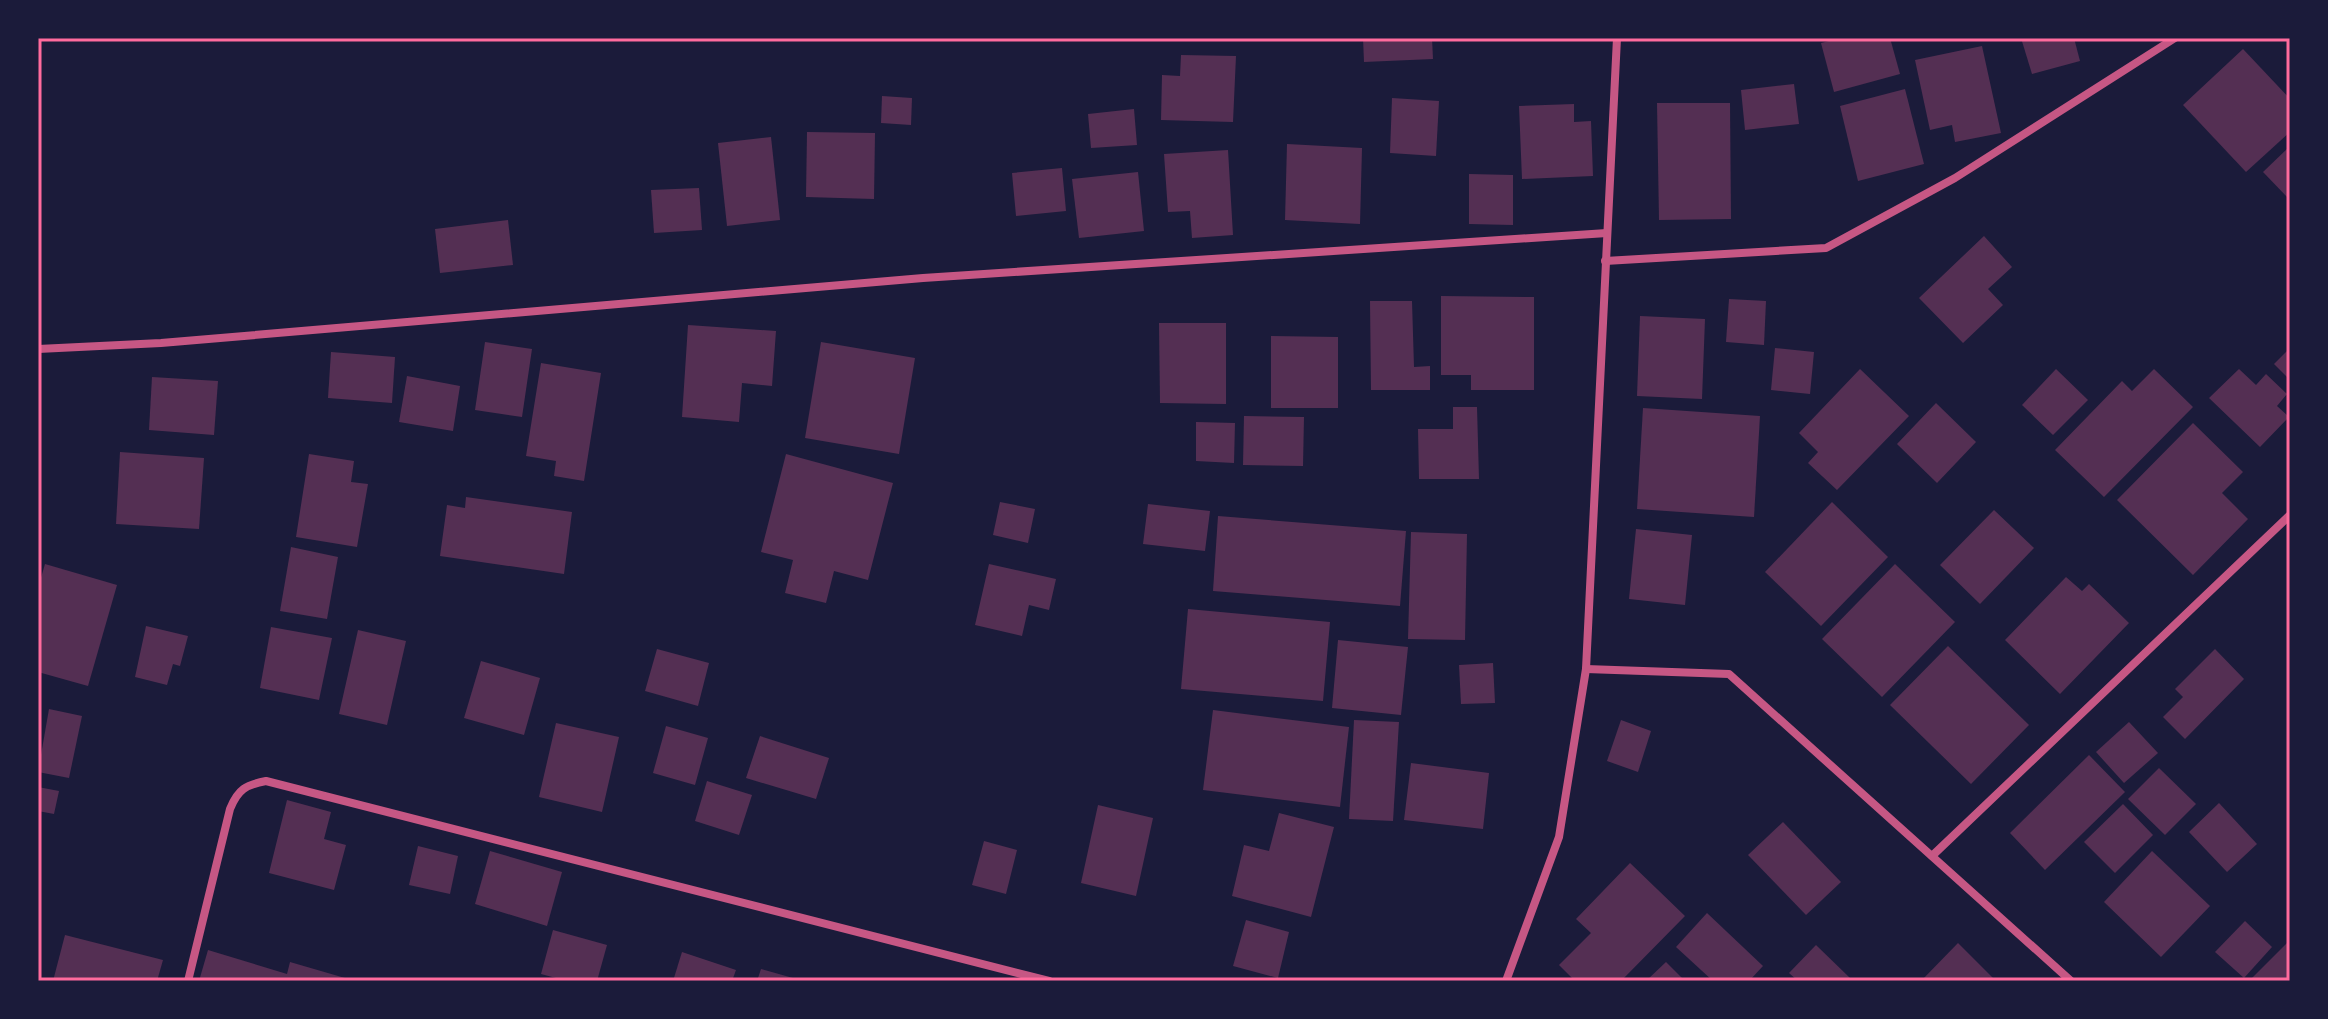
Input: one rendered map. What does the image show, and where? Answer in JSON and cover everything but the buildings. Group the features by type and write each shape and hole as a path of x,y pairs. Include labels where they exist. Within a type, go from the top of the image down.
{"street":[{"path":"1506,981 1559,837 1586,669 1617,38"},
{"path":"1605,261 1826,248 1955,178 2175,38"},
{"path":"38,349 161,343 923,278 1607,233"},
{"path":"1932,856 2290,515"},
{"path":"1586,669 1729,674 2071,981"},
{"path":"188,981 230,809 237,792 248,785 266,781 1049,981"}]}
